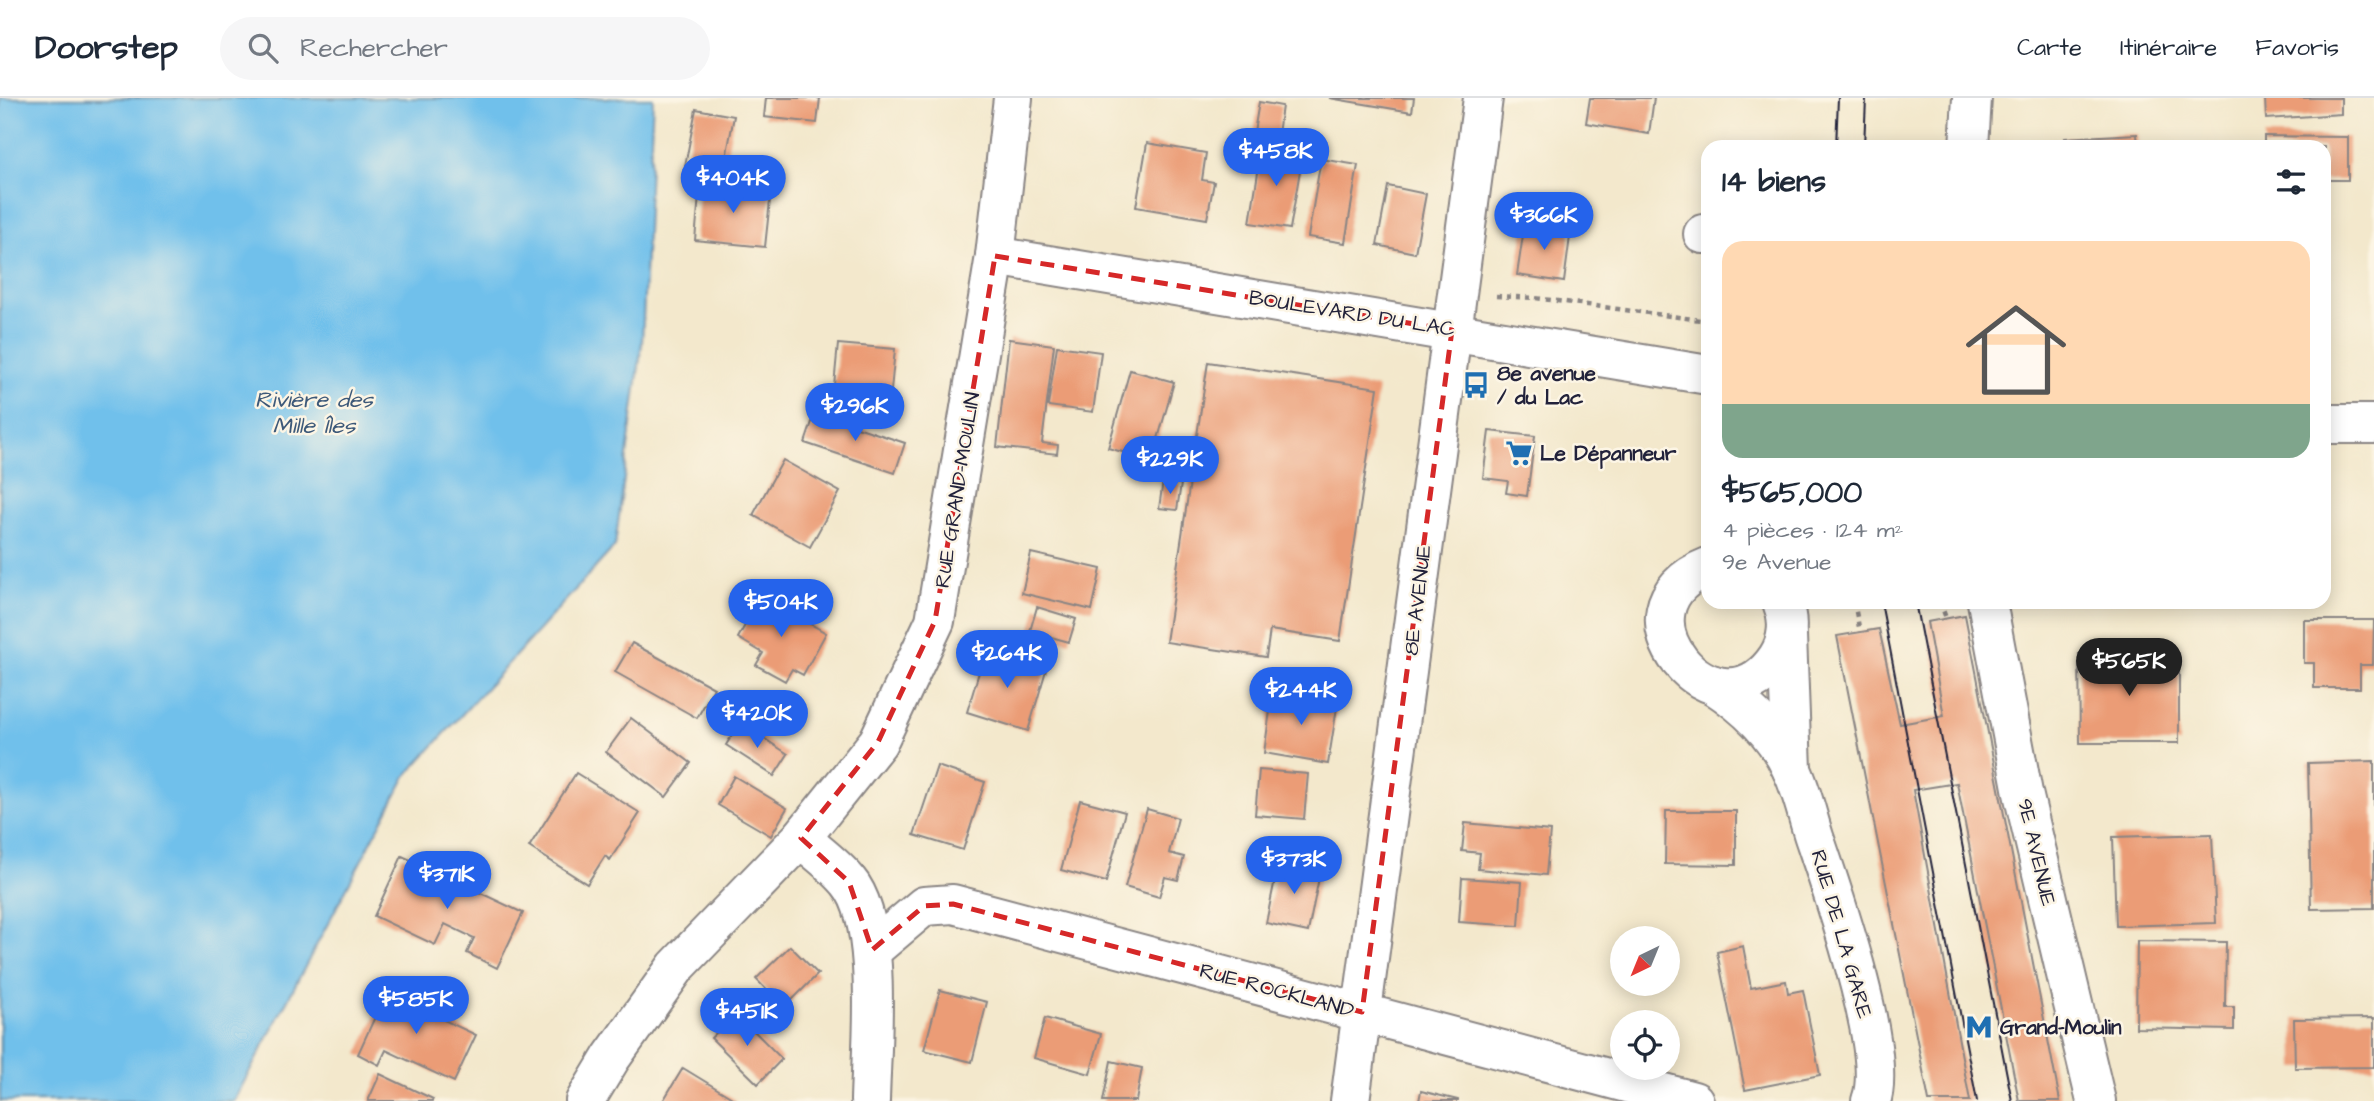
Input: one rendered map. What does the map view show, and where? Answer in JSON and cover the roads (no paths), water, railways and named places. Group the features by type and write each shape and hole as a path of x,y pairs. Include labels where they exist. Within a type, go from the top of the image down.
{"street":[{"name":"RUE GRAND-MOULIN","path":"585,1101 611,1058 677,967 801,838 878,742 935,621 995,256 1013,98"},
{"name":"8E AVENUE","path":"1350,1101 1483,98"},
{"path":"1969,140 1972,98"},
{"name":"BOULEVARD DU LAC","path":"995,256 1452,330 1701,374"},
{"path":"2331,424 2374,424"},
{"name":"RUE DE LA GARE","path":"1701,564 1676,591 1667,609 1665,628 1670,647 1679,664 1695,677 1714,685 1748,707 1792,770"},
{"name":"9E AVENUE","path":"1988,609 2023,793 2096,1101"},
{"path":"1714,685 1735,686 1754,680 1770,667 1782,650 1784,616"},
{"name":"RUE DE LA GARE","path":"1784,616 1792,770 1846,933 1873,1050 1875,1092 1871,1101"},
{"path":"801,838 849,882 860,900 872,950 870,1101"},
{"name":"RUE ROCKLAND","path":"872,950 924,906 953,904 1695,1101"}],"water":[{"name":"Rivière des Mille Îles","path":"0,98 653,98 642,343 615,546 406,776 234,1101 0,1101"}],"tram line":[{"path":"1836,140 1838,98"},
{"path":"1864,140 1866,98"},
{"path":"1882,609 1977,1101"},
{"path":"1916,609 2012,1101"}],"place":[{"name":"8e avenue / du Lac","path":"1476,385"},
{"name":"Le Dépanneur","path":"1519,453"},
{"name":"Grand-Moulin","path":"1979,1027"}]}
